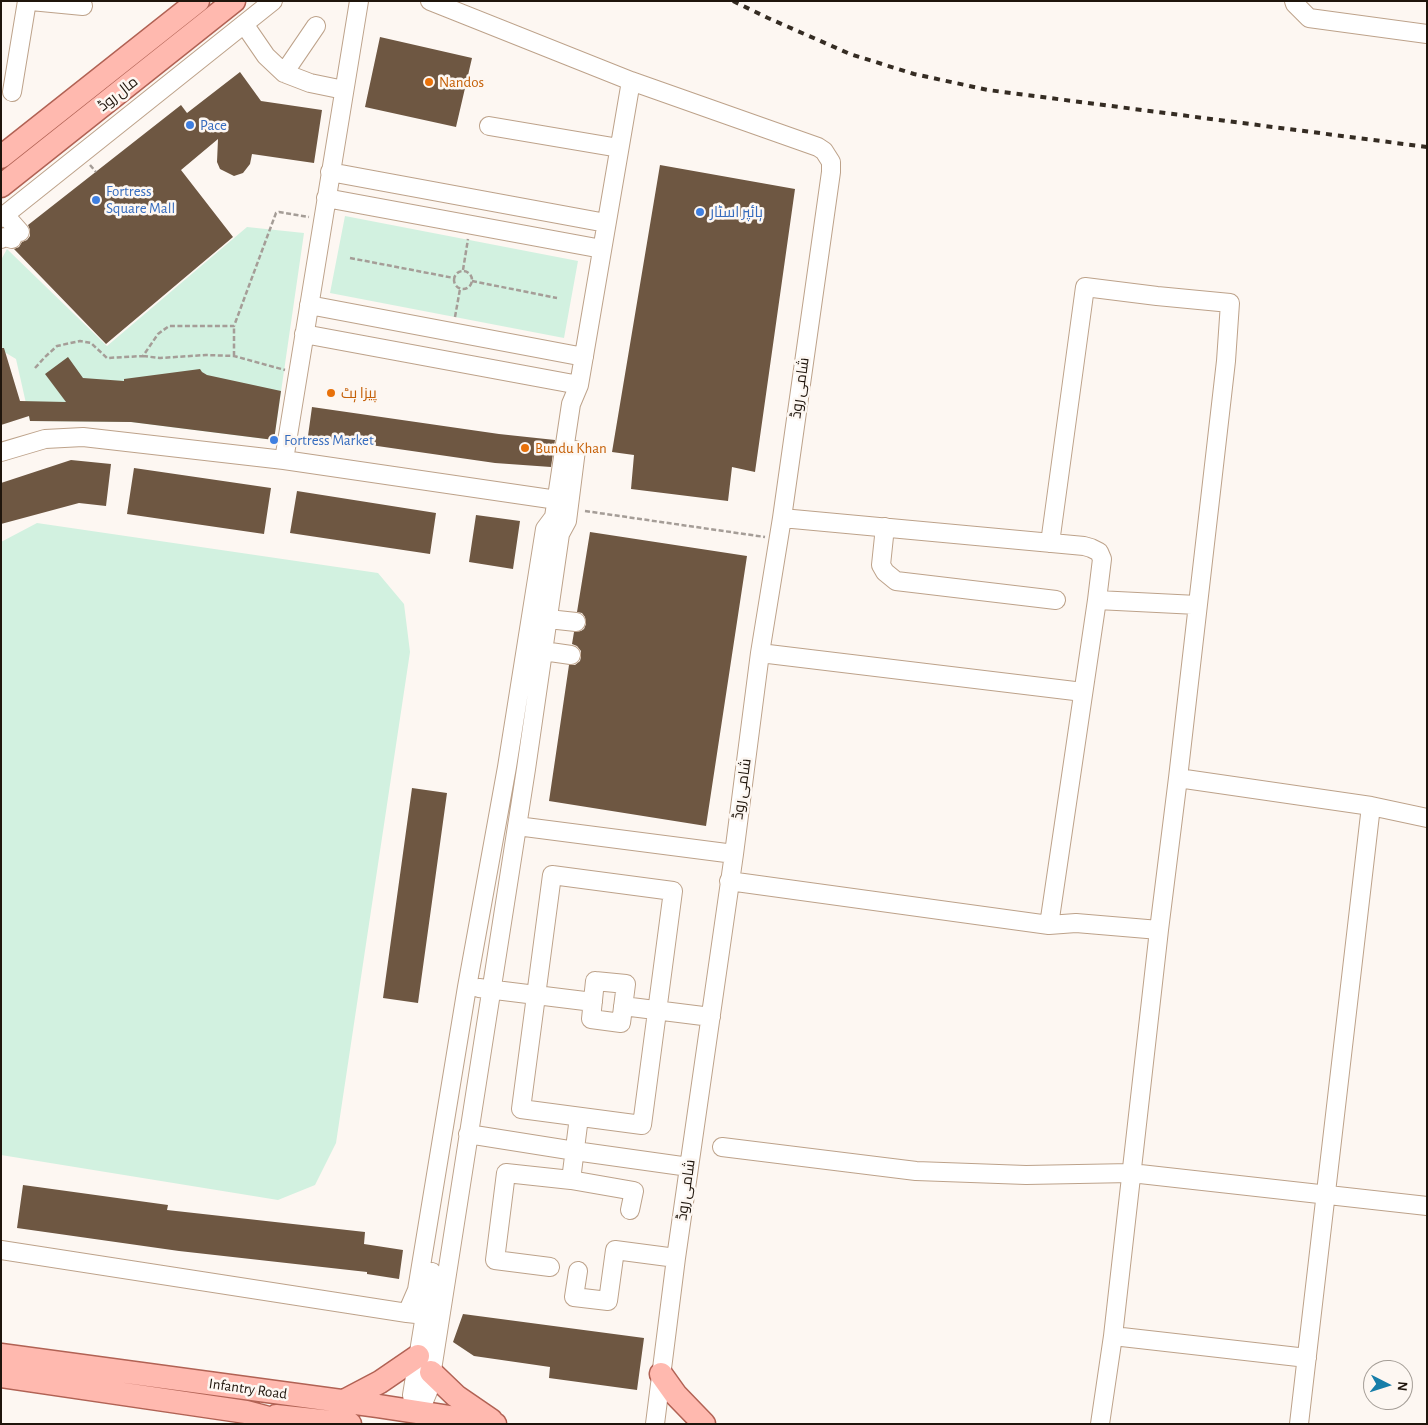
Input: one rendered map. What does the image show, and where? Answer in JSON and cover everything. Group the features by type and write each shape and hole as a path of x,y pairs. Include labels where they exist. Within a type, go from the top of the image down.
{"main road":[{"name":"مال روڈ","path":"1,157 198,1"},
{"name":"مال روڈ","path":"1,186 234,1"},
{"name":"Infantry Road","path":"1,1355 342,1402 414,1420 497,1424"},
{"path":"342,1402 380,1382 425,1364 463,1401 497,1424"},
{"path":"661,1374 676,1395 704,1424"},
{"name":"Infantry Road","path":"1,1376 246,1412 291,1424"},
{"path":"246,1412 350,1424"}],"street":[{"path":"12,92 29,1 83,6"},
{"path":"11,236 3,216 273,1"},
{"path":"284,460 359,1"},
{"path":"425,1364 462,1142 491,989 526,769 560,534 566,521 563,504 571,404 579,386 631,81 430,1"},
{"path":"1294,1 1310,18 1427,34"},
{"path":"244,24 266,56 284,73 310,84 344,90"},
{"path":"284,73 316,26"},
{"name":"شامی روڈ","path":"631,81 818,147 824,151 831,162 779,539 760,653 734,854 676,1258 655,1424"},
{"path":"489,126 619,148"},
{"path":"330,172 606,223"},
{"path":"326,198 602,249"},
{"path":"1050,543 1085,287 1230,303 1225,370 1178,778 1113,1336 1100,1424"},
{"path":"309,306 584,357"},
{"path":"304,334 579,386"},
{"path":"1,452 45,439 83,437 284,460 563,504"},
{"path":"407,1313 417,1290 546,529 563,504"},
{"path":"782,518 1084,546 1100,552 1102,559 1097,600 1049,925"},
{"path":"884,527 881,564 885,572 896,581 1056,600"},
{"path":"1097,600 1198,605"},
{"path":"548,619 576,622"},
{"path":"543,651 571,655"},
{"path":"760,653 1083,692"},
{"path":"507,767 526,769"},
{"path":"1178,778 1371,806 1427,818"},
{"path":"1299,1424 1371,806"},
{"path":"517,826 734,854"},
{"path":"552,875 673,891 657,1010 642,1125 521,1109 552,875"},
{"path":"729,882 1049,925 1076,922 1159,930"},
{"path":"596,980 626,984 621,1023 591,1019 593,1002 596,980"},
{"path":"468,987 593,1002"},
{"path":"624,1006 711,1017"},
{"path":"414,1420 427,1396 425,1315 462,1142 459,1089 453,1069"},
{"path":"571,1180 579,1116"},
{"path":"462,1142 575,1151 689,1166"},
{"path":"722,1147 916,1171 1026,1175 1131,1173 1427,1206"},
{"path":"550,1267 495,1260 506,1173 571,1180 634,1192 630,1210"},
{"path":"1,1250 425,1315"},
{"path":"578,1271 574,1297 608,1301 615,1250 676,1258"},
{"path":"1113,1336 1307,1358"}],"path":[{"path":"234,356 234,326 276,213 280,212 323,220"},
{"path":"463,270 471,225"},
{"path":"350,258 454,278"},
{"path":"463,270 456,273 454,284 464,289 472,281"},
{"path":"463,270 470,274 472,281"},
{"path":"472,281 557,298"},
{"path":"452,332 460,288"},
{"path":"143,356 158,334 169,326 234,326"},
{"path":"34,368 58,346 80,341 92,343 107,358 234,356 298,373"},
{"path":"563,504 779,539"}],"green space":[{"path":"345,216 578,261 564,338 330,293"},
{"path":"247,227 304,233 274,440 131,422 30,421 16,359 1,350 1,260 7,249 107,346"},
{"path":"37,523 378,573 404,604 410,652 336,1143 315,1185 278,1200 1,1155 1,542"}],"building":[{"path":"380,37 472,58 456,127 365,107"},
{"path":"240,72 261,101 322,110 314,163 252,154 250,164 243,173 234,176 220,169 217,162 218,139 181,170 233,237 106,344 14,249 19,247 30,236 28,225 181,105 187,113"},
{"path":"660,165 795,189 755,472 732,467 728,501 631,489 634,455 612,452"},
{"path":"1,348 4,348 20,401 66,402 45,374 68,357 83,378 124,381 124,379 200,369 207,375 281,391 274,440 131,422 30,421 29,416 1,425"},
{"path":"312,407 499,434 555,440 551,467 495,463 308,436"},
{"path":"71,460 111,464 106,506 79,503 1,524 1,483"},
{"path":"134,468 271,488 264,534 127,514"},
{"path":"297,491 436,513 430,554 290,533"},
{"path":"476,515 520,521 513,569 469,562"},
{"path":"590,532 747,556 706,826 549,801 569,665 575,665 580,661 581,657 581,651 572,644 574,632 584,629 586,624 582,613 577,612"},
{"path":"412,788 447,793 418,1003 383,998"},
{"path":"23,1185 168,1205 167,1210 365,1232 364,1244 403,1250 399,1279 367,1274 367,1272 179,1251 17,1228"},
{"path":"463,1314 644,1338 637,1390 549,1378 550,1367 474,1356 453,1342"}],"railway":[{"path":"733,1 850,54 914,74 988,90 1427,147"}],"place":[{"name":"Nandos","path":"429,82"},
{"name":"Pace","path":"190,125"},
{"name":"Fortress Square Mall","path":"96,200"},
{"name":"ہائپر اسٹار","path":"700,212"},
{"name":"پیزا ہٹ","path":"331,393"},
{"name":"Fortress Market","path":"274,440"},
{"name":"Bundu Khan","path":"525,448"}]}
